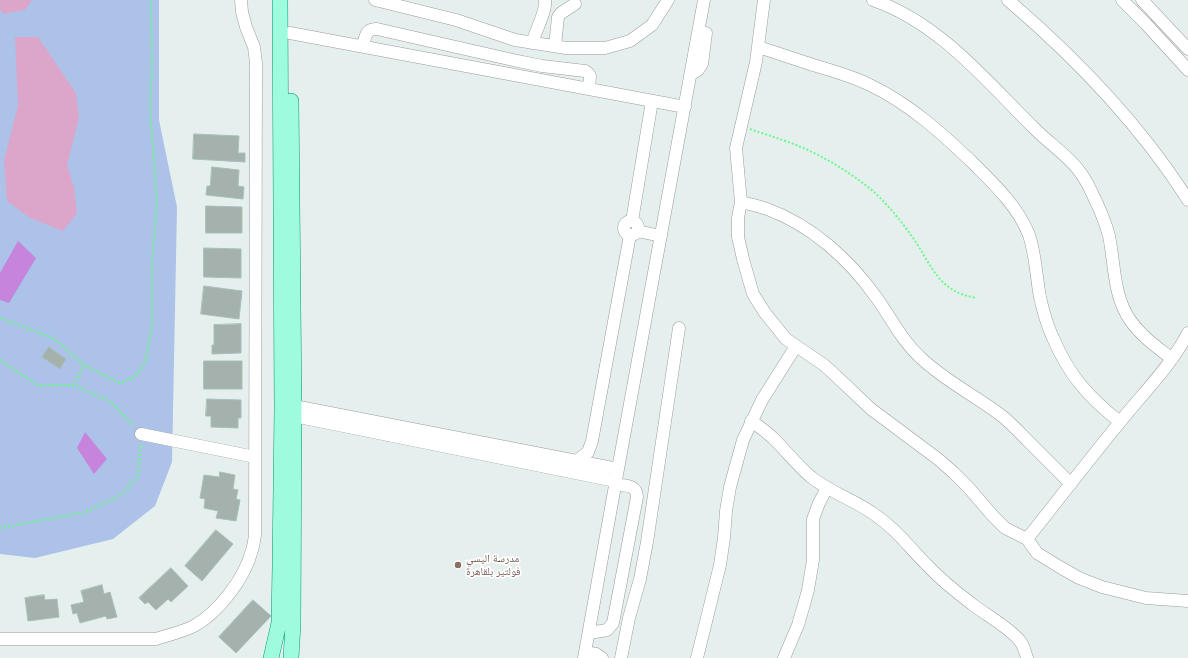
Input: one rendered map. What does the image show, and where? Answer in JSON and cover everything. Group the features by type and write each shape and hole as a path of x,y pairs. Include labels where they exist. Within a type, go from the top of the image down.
{"main road":[{"path":"271,658 279,623 280,566 282,401 280,0"},
{"path":"290,0 294,411 293,616 291,658"}],"street":[{"path":"0,639 156,639 174,634 194,626 224,601 237,583 247,565 255,535 256,63 254,47 242,12 241,0"},
{"path":"375,0 416,5 515,40 566,48 605,48 630,41 652,25 668,0"},
{"path":"532,43 546,3 545,0"},
{"path":"602,658 596,654 585,655 704,0"},
{"path":"690,79 702,64 710,0"},
{"path":"764,0 758,47 736,148 741,202 738,218 738,237 753,294 778,330 786,339 824,365 870,409 938,459 968,487 1005,528 1028,539 1037,553 1079,578 1102,586 1146,598 1188,601"},
{"path":"873,0 899,12 921,25 945,43 973,67 1035,130 1077,167 1085,178 1106,225 1118,295 1123,308 1138,330 1172,359"},
{"path":"1008,0 1051,38 1134,124 1188,200"},
{"path":"1122,0 1188,70"},
{"path":"1142,0 1188,49"},
{"path":"555,46 558,17 561,13 575,4"},
{"path":"363,46 367,32 372,29 377,29 542,66 585,71 590,76 588,89"},
{"path":"290,33 685,107"},
{"path":"758,47 843,74 870,85 896,99 941,134 992,182 1014,207 1028,234 1036,259 1039,291 1043,311 1047,324 1064,361 1070,372 1090,396 1104,410 1120,422"},
{"path":"578,460 588,452 591,447 633,229 652,101"},
{"path":"741,202 767,209 794,222 815,235 835,252 864,281 877,298 902,337 920,358 949,381 1003,417 1071,484"},
{"path":"633,229 661,236"},
{"path":"620,658 640,579 647,542 679,328"},
{"path":"1028,539 1120,422 1172,359 1188,333"},
{"path":"697,658 720,565 730,487 743,440 762,400 796,346"},
{"path":"294,411 578,460 634,488 637,492 637,497 613,623 607,630 589,633"},
{"path":"294,411 616,478"},
{"path":"751,421 776,440 798,465 812,477 827,488 859,504 889,525 947,584 1014,635 1025,650 1027,658"},
{"path":"142,434 254,457"},
{"path":"784,658 798,625 808,590 813,560 813,519 827,488"}],"path":[{"path":"0,318 53,338 84,365 120,383 135,377 145,363 152,326 152,263 157,202 150,107 152,73 151,0"},
{"path":"742,126 809,150 856,178 874,193 902,223 933,271 940,279 956,292 977,298"},
{"path":"0,360 37,385 74,385 111,402 142,434 138,476 122,494 86,512 0,528"},
{"path":"74,385 84,365"}],"shaded area":[{"path":"0,0 159,0 159,120 177,207 172,462 155,506 113,539 35,558 0,554"},
{"path":"0,0 32,0 25,10 4,14 0,10"},
{"path":"15,37 38,37 76,93 79,118 67,165 74,187 77,213 63,231 30,218 7,201 4,160 18,106"},
{"path":"18,241 36,258 9,303 0,300 0,273"},
{"path":"85,432 107,459 94,474 77,448"}],"building":[{"path":"194,134 239,136 238,153 245,153 245,162 193,159"},
{"path":"212,167 239,170 238,186 244,187 243,199 206,195 207,186 210,186"},
{"path":"206,206 242,207 242,233 206,233"},
{"path":"204,248 241,249 241,278 204,277"},
{"path":"204,286 242,291 239,319 201,314"},
{"path":"241,324 241,353 212,354 212,345 214,345 214,325"},
{"path":"49,347 66,359 60,369 42,357"},
{"path":"204,361 242,361 242,389 204,389"},
{"path":"207,399 241,400 241,418 238,418 238,428 211,427 211,416 206,416"},
{"path":"220,472 235,475 233,489 238,490 236,499 240,500 236,521 216,518 218,511 204,508 205,499 200,498 204,475 219,477"},
{"path":"216,530 233,544 202,581 185,566"},
{"path":"171,568 188,586 171,602 168,599 156,610 148,602 145,604 139,598"},
{"path":"102,585 104,594 110,592 117,617 107,619 106,616 80,623 77,613 73,614 71,605 84,602 81,591"},
{"path":"44,595 45,600 57,599 59,617 28,621 25,598"},
{"path":"253,600 271,616 236,653 219,637"}],"place":[{"name":"مدرسة اليسي فولتير بلقاهرة","path":"458,565"}]}
